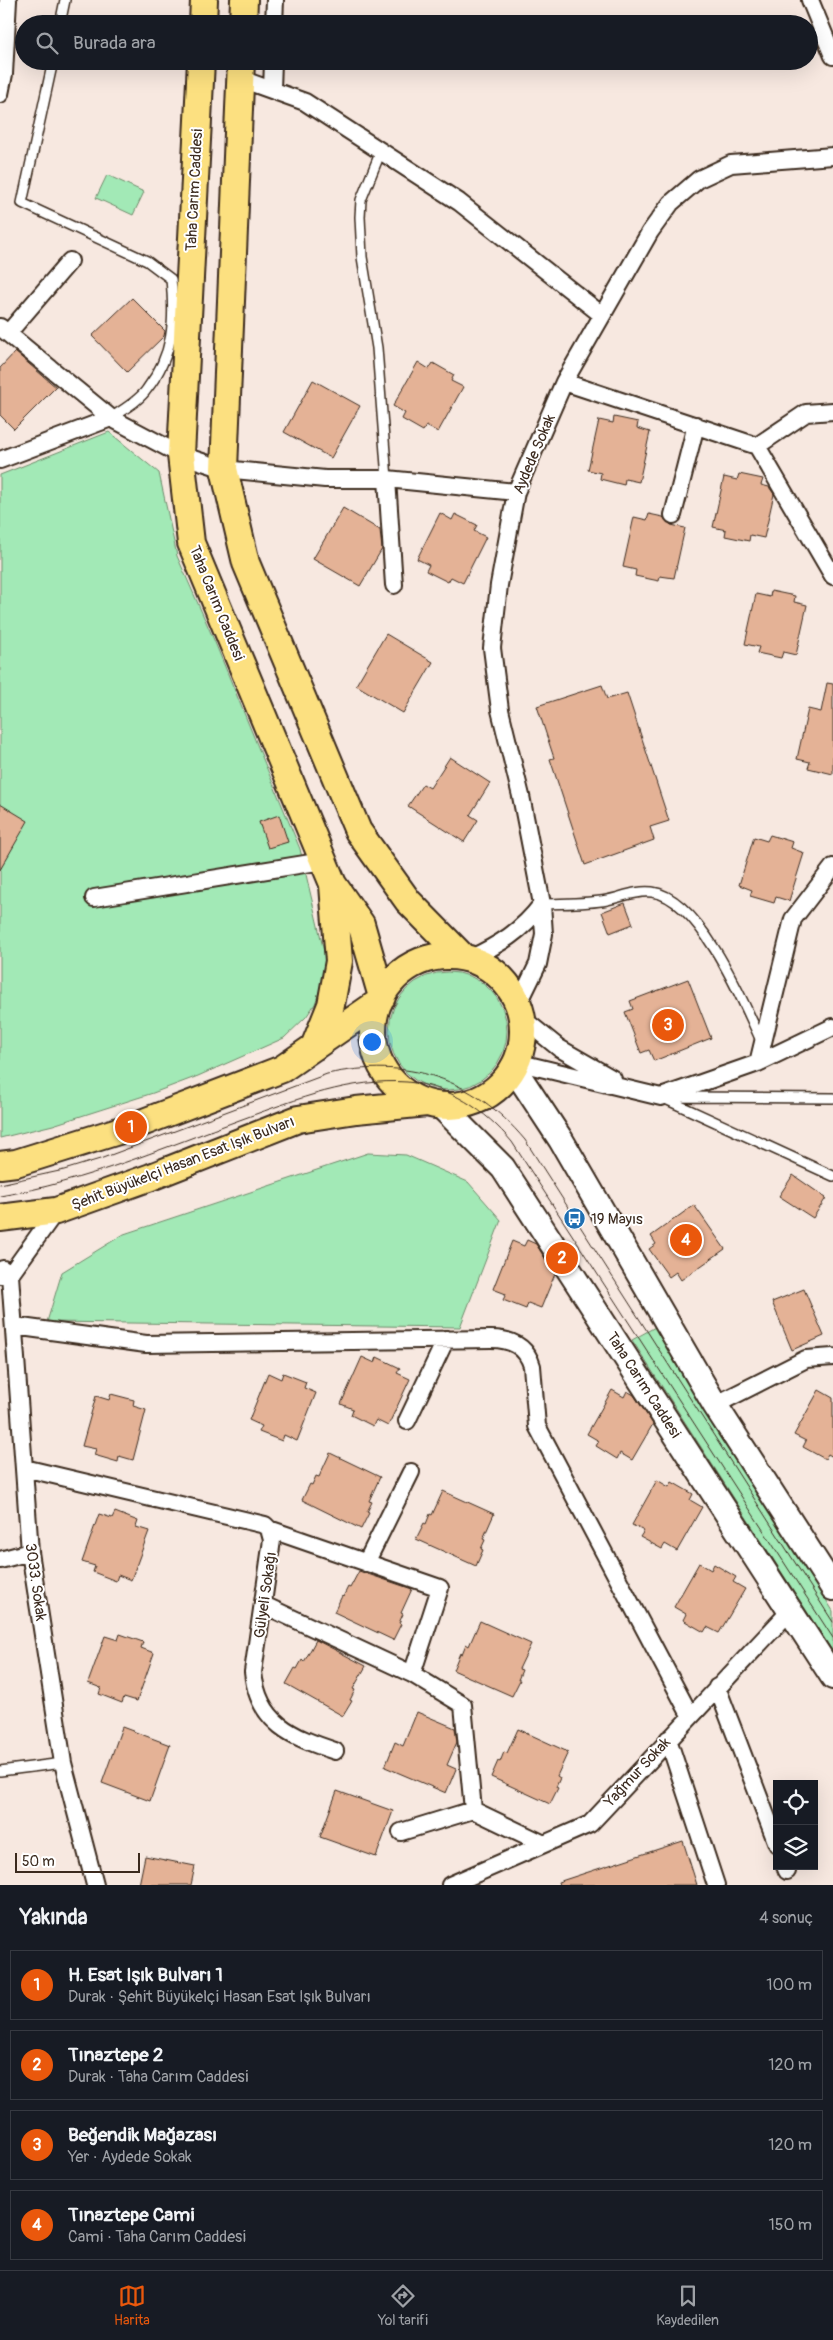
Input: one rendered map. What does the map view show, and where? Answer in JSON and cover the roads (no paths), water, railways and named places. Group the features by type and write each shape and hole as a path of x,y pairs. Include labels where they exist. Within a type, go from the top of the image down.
{"main road":[{"path":"203,15 204,0"},
{"path":"243,15 244,0"},
{"name":"Taha Carım Caddesi","path":"201,70 181,455 191,543 328,872 361,924 380,1000"},
{"path":"241,70 224,469 246,563 358,831 408,901 466,958"},
{"path":"314,1047 331,1005 339,962 328,872"},
{"path":"442,956 466,958 482,964 499,976 512,992 520,1011 521,1046 515,1065 503,1082 481,1098 461,1105 433,1104 402,1090 392,1080 379,1059 373,1030 380,1000 393,979 416,963 442,956"},
{"path":"0,1164 16,1163 132,1127 282,1069 380,1000"},
{"path":"515,1065 561,1140 715,1405 833,1588"},
{"name":"Taha Carım Caddesi","path":"433,1104 503,1168 833,1677"},
{"name":"Şehit Büyükelçi Hasan Esat Işık Bulvarı","path":"0,1218 56,1211 151,1177 298,1119 356,1110 433,1104"}],"street":[{"path":"0,94 4,74 8,0"},
{"path":"274,15 275,0"},
{"path":"810,0 816,15"},
{"path":"818,19 833,56"},
{"path":"241,70 272,90 305,102 459,202 602,315"},
{"path":"272,90 273,70"},
{"name":"Aydede Sokak","path":"520,1011 542,949 544,934 542,904 521,796 500,710 492,648 499,585 516,492 564,382 602,315 671,203 699,180 731,164 833,156"},
{"path":"70,261 4,329 111,418 181,455 224,469 325,479 387,479 516,492"},
{"path":"564,382 757,446 833,576"},
{"path":"757,446 806,413 833,411"},
{"path":"0,460 111,418"},
{"path":"673,515 696,425"},
{"path":"387,479 394,585"},
{"path":"758,1063 793,919 833,867"},
{"path":"94,898 328,872"},
{"path":"466,958 507,940 526,923 542,904"},
{"path":"520,1011 546,1038 578,1061 632,1088 661,1097"},
{"path":"515,1065 661,1097 758,1063 833,1026"},
{"path":"3,1272 56,1211"},
{"name":"3033. Sokak","path":"3,1272 14,1326 30,1552 63,1763 96,1885"},
{"path":"14,1326 146,1344 446,1339 498,1339 514,1343 526,1352 532,1366 537,1426 690,1715"},
{"path":"407,1421 446,1339"},
{"path":"715,1405 806,1359 833,1357"},
{"path":"24,1468 260,1522 269,1529 440,1588 412,1674"},
{"path":"366,1563 411,1472"},
{"name":"Gülyeli Sokağı","path":"269,1529 272,1540 253,1672 261,1703 275,1722 286,1730 335,1750"},
{"path":"0,1560 30,1552"},
{"path":"264,1605 412,1674 463,1705 473,1810"},
{"name":"Yağmur Sokak","path":"450,1885 590,1824 790,1610"},
{"path":"717,1687 773,1834"},
{"path":"668,1739 716,1885"},
{"path":"401,1832 473,1810 544,1844"}],"lane":[{"path":"62,15 65,0"},
{"path":"51,70 22,203 147,261 171,279 174,314 168,353 147,390 111,418"},
{"path":"381,151 361,200 360,217 362,257 377,348 387,479"},
{"path":"542,904 599,901 644,892 665,896 674,901 682,907 707,938 737,990 762,1043"},
{"path":"661,1097 833,1098"},
{"path":"661,1097 833,1176"},
{"path":"0,1771 63,1763"}],"tram line":[{"path":"0,1184 64,1170 100,1159 327,1074 356,1069 384,1068 411,1071 436,1077 460,1087 483,1101 505,1118 525,1140 833,1622"},
{"path":"0,1196 32,1190 94,1173 324,1091 365,1083 407,1082 423,1084 452,1094 478,1110 502,1130 512,1142 833,1638"}],"place":[{"name":"Beğendik Mağazası","path":"668,1025"},
{"name":"H. Esat Işık Bulvarı 1","path":"131,1127"},
{"name":"19 Mayıs","path":"575,1219"},
{"name":"Tınaztepe Cami","path":"686,1240"},
{"name":"Tınaztepe 2","path":"562,1258"}]}
